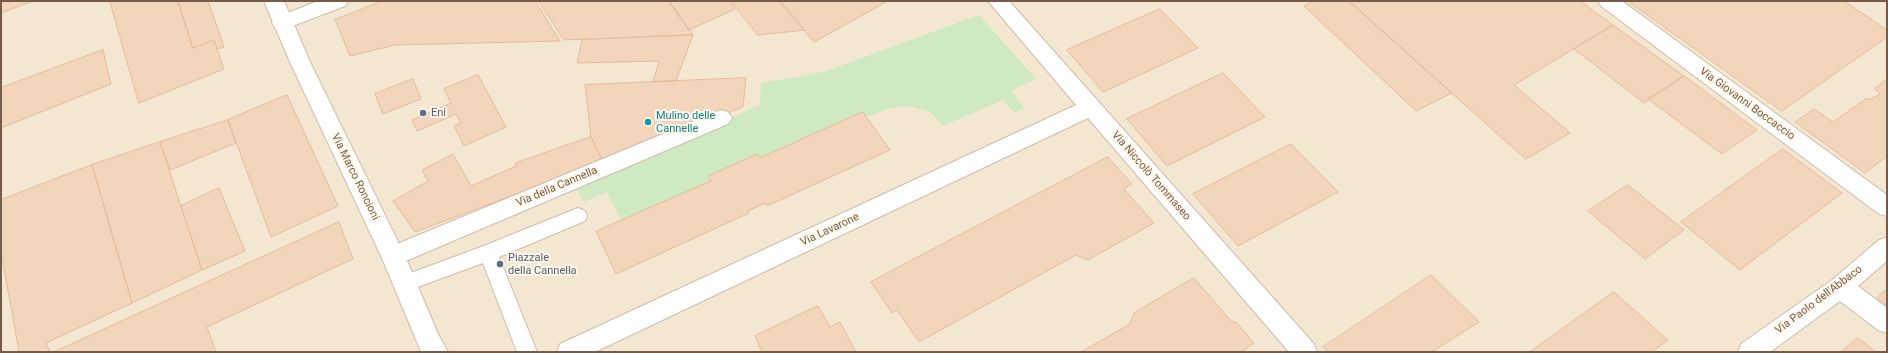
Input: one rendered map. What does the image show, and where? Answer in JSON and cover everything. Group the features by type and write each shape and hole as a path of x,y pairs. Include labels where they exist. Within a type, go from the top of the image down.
{"street":[{"name":"Via Marco Roncioni","path":"274,1 282,23 300,62 393,256 432,348"},
{"path":"282,23 338,1"},
{"name":"Via Niccolò Tommaseo","path":"998,1 1305,352"},
{"name":"Via Giovanni Boccaccio","path":"1608,1 1887,207"},
{"name":"Via Lavarone","path":"569,352 1091,107"},
{"name":"Via della Cannella","path":"393,256 721,118"},
{"name":"Via Paolo dell'Abbaco","path":"1750,352 1840,287 1887,247"},
{"path":"1840,287 1887,322"}],"lane":[{"path":"404,284 488,254 578,216"},
{"path":"488,254 527,352"}],"shaded area":[{"path":"1,1 1887,1 1887,352 1,352"}],"green space":[{"path":"979,15 1036,79 1011,91 1024,108 1015,113 1003,100 943,126 930,112 908,106 889,108 867,117 863,112 759,158 757,154 709,176 711,181 621,220 607,192 584,202 575,186 760,105 761,83 823,72"}],"building":[{"path":"1,1 33,1 1,13"},
{"path":"110,1 178,1 193,48 214,40 224,69 139,103"},
{"path":"178,1 208,1 224,47 217,49 214,40 193,48"},
{"path":"382,1 535,1 560,41 395,45 350,56 335,20"},
{"path":"539,1 669,1 693,35 564,40"},
{"path":"669,1 729,1 735,9 689,30"},
{"path":"731,1 780,1 805,30 758,35"},
{"path":"779,1 888,1 814,42"},
{"path":"1313,1 1349,1 1452,93 1416,111 1304,6"},
{"path":"1349,1 1580,1 1613,25 1514,85 1570,133 1526,159"},
{"path":"1628,1 1844,1 1887,30 1887,37 1782,111"},
{"path":"1160,9 1198,48 1103,92 1067,50"},
{"path":"1613,25 1684,76 1644,103 1574,49"},
{"path":"693,35 676,81 653,82 659,61 577,63 582,40"},
{"path":"103,50 111,84 1,128 1,88"},
{"path":"1223,73 1265,117 1167,166 1127,119"},
{"path":"478,75 506,127 464,146 454,126 461,123 456,114 417,131 412,120 451,103 444,89"},
{"path":"1684,76 1757,130 1722,154 1648,99"},
{"name":"Mulino delle Cannelle","path":"746,78 743,107 604,164 591,137 585,85"},
{"path":"413,79 421,99 383,114 375,94"},
{"path":"1887,79 1887,156 1865,173 1795,122 1814,109 1833,122 1867,98 1869,100 1880,94 1875,89"},
{"path":"287,95 338,206 271,237 228,120"},
{"path":"863,112 890,150 767,206 765,203 748,211 749,213 616,274 596,231 711,181 708,176 757,154 759,158"},
{"path":"228,120 236,143 170,170 160,142"},
{"path":"591,137 604,164 532,193 530,189 415,232 393,201 428,181 422,170 453,154 471,186 516,166 516,163"},
{"path":"160,142 202,270 132,303 92,165"},
{"path":"1291,144 1338,192 1238,246 1193,194"},
{"path":"1783,149 1842,193 1740,270 1681,222"},
{"path":"1108,157 1132,184 1124,189 1154,223 1088,260 1076,255 919,342 897,310 892,313 871,282"},
{"path":"92,165 132,303 46,343 50,352 19,352 1,252 1,200"},
{"path":"1628,185 1684,230 1645,259 1588,211"},
{"path":"219,188 245,251 202,270 181,206"},
{"path":"339,222 353,259 207,327 216,352 54,352"},
{"path":"1431,275 1479,322 1432,352 1328,352 1323,347"},
{"path":"1194,278 1231,321 1236,322 1254,343 1241,352 1081,352 1130,324 1134,313"},
{"path":"1887,289 1887,306 1877,298"},
{"path":"1614,292 1668,340 1652,352 1530,352"},
{"path":"818,306 830,327 840,322 856,352 762,352 755,336"},
{"path":"1858,338 1876,352 1841,352"}],"place":[{"name":"Eni","path":"423,113"},
{"name":"Mulino delle Cannelle","path":"648,122"},
{"name":"Piazzale della Cannella","path":"500,264"}]}
